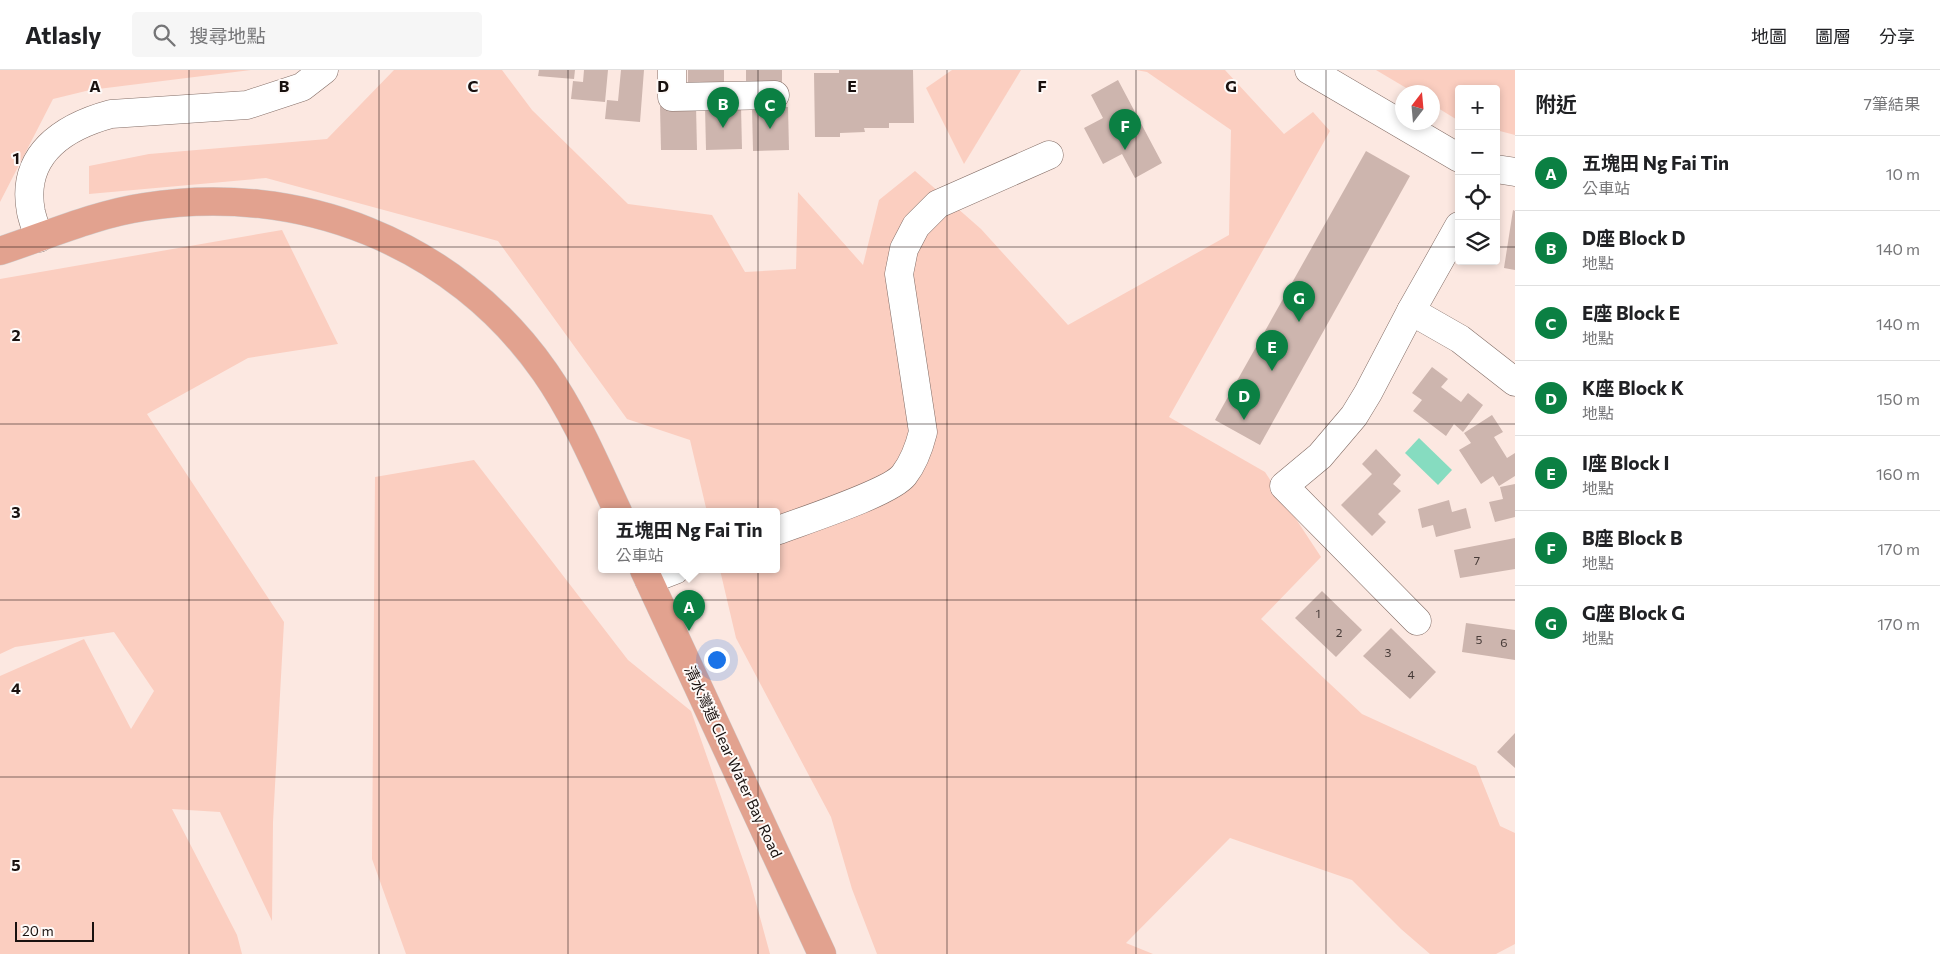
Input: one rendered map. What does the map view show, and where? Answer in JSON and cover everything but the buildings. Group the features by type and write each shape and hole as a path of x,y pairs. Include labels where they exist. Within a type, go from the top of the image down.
{"main road":[{"path":"0,251 99,218 141,207 205,200 264,203 302,209 360,227 390,240 438,268 474,294 523,343 545,372 578,426 616,508"},
{"name":"清水灣道 Clear Water Bay Road","path":"647,575 822,954"}],"street":[{"path":"39,238 31,211 32,179 36,166 44,152 54,140 70,129 90,120 111,114 246,105 302,87 324,70"},
{"path":"672,70 672,96 775,95"},
{"path":"1309,70 1455,156"},
{"path":"780,529 884,490 903,476 917,454 923,432 899,274 904,249 916,226 938,204 1049,155"},
{"path":"1500,170 1515,172"},
{"path":"1417,621 1284,486 1320,456 1354,416 1368,394 1411,311 1455,233"},
{"path":"1411,311 1460,339 1515,382"}],"shaded area":[{"path":"0,70 251,70 90,90 53,99 0,202"},
{"path":"394,70 502,70 532,110 628,204 712,215 745,272 796,269 798,192 863,265 879,200 915,171 981,229 1068,325 1229,235 1231,130 1147,72 1136,70 1225,70 1284,134 1313,112 1330,131 1169,417 1265,472 1321,557 1261,619 1362,714 1476,766 1500,826 1515,833 1515,944 1496,954 1430,954 1401,929 1352,880 1230,838 1126,943 1153,954 877,954 852,889 831,817 736,638 721,573 780,573 780,508 706,508 690,440 627,419 498,241 266,178 89,194 89,166 149,154 327,139"},
{"path":"952,70 1021,70 964,164 926,88"},
{"path":"1376,70 1515,70 1515,135 1500,131 1500,85 1455,85 1455,119 1440,109 1440,85 1401,85"},
{"path":"282,230 338,344 248,358 147,414 284,622 273,822 272,921 220,812 172,809 237,935 242,954 0,954 0,676 84,639 131,729 154,691 114,632 15,647 0,654 0,279"},
{"path":"1419,438 1452,470 1438,485 1405,453"},
{"path":"474,460 628,660 691,711 749,877 770,954 406,954 372,859 375,477"}],"place":[{"name":"D座 Block D","path":"723,128"},
{"name":"E座 Block E","path":"770,129"},
{"name":"B座 Block B","path":"1125,150"},
{"name":"G座 Block G","path":"1299,322"},
{"name":"I座 Block I","path":"1272,371"},
{"name":"K座 Block K","path":"1244,420"},
{"name":"五塊田 Ng Fai Tin","path":"689,631"}]}
